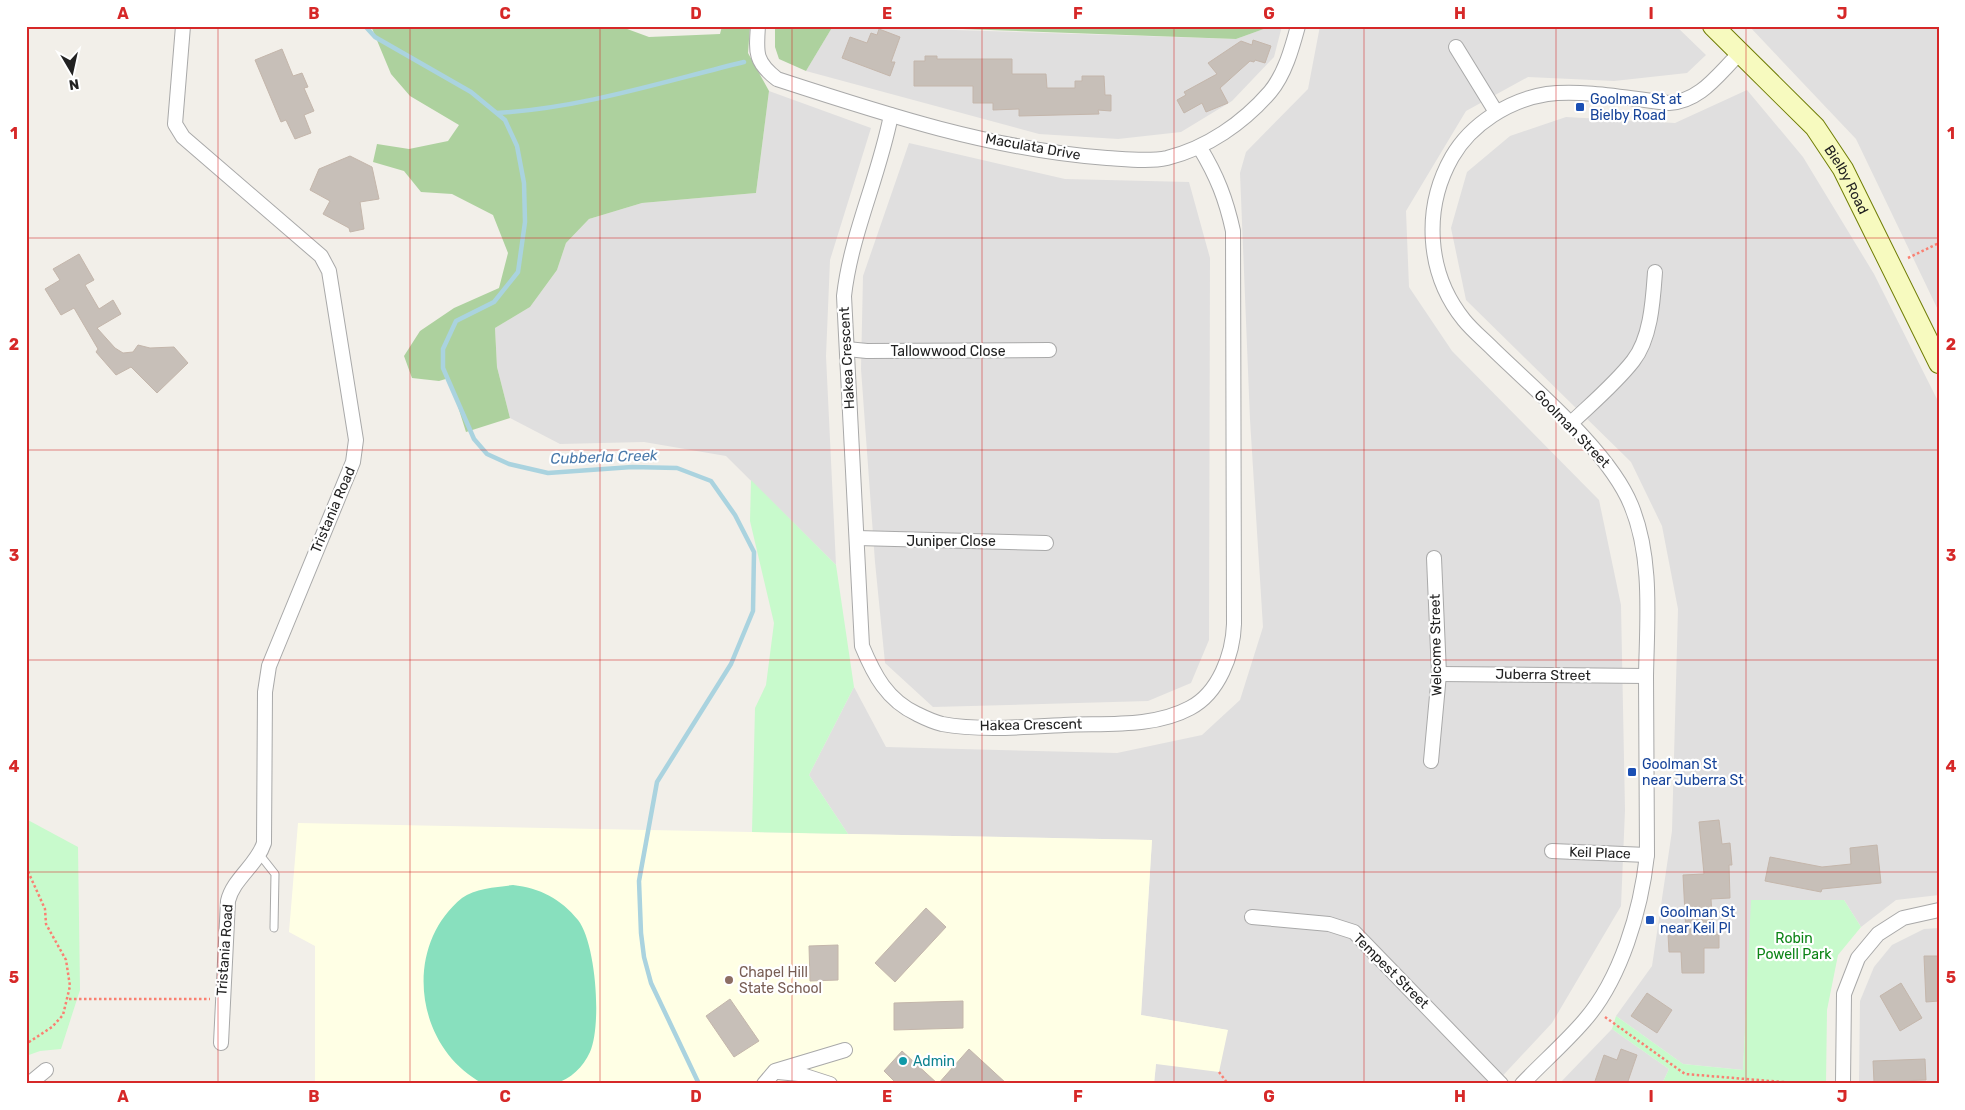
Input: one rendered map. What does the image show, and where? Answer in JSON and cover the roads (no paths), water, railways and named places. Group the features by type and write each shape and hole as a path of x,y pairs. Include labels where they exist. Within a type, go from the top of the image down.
{"street":[{"name":"Tristania Road","path":"183,26 175,124 183,137 321,256 329,271 356,440 353,462 269,666 265,692 266,820 264,843 260,855 230,891 222,999 222,1043"},
{"name":"Maculata Drive","path":"758,26 756,52 763,68 777,79 891,116 1018,146 1065,155 1164,159 1200,148 1240,121 1270,91 1290,54 1298,26"},
{"name":"Bielby Road","path":"1712,26 1815,127 1843,169 1939,363"},
{"path":"1456,47 1496,112"},
{"name":"Goolman Street","path":"1522,1084 1585,1020 1614,972 1639,905 1647,855 1646,575 1643,538 1631,503 1612,470 1570,424 1464,320 1446,291 1432,251 1431,234 1435,204 1445,170 1458,146 1496,112 1524,100 1548,94 1573,93 1669,103 1684,102 1700,92 1740,53"},
{"name":"Hakea Crescent","path":"891,116 886,144 848,266 844,296 862,646 874,675 890,696 916,714 942,724 1019,727 1141,722 1168,717 1192,708 1213,689 1233,644 1234,624 1233,231 1227,202 1217,175 1200,148"},
{"path":"1570,424 1633,360 1644,338 1653,298 1655,272"},
{"name":"Tallowwood Close","path":"847,349 867,351 1048,350"},
{"name":"Juniper Close","path":"857,538 1046,543"},
{"name":"Welcome Street","path":"1431,761 1439,674 1434,558"},
{"name":"Juberra Street","path":"1439,674 1646,676"},
{"name":"Keil Place","path":"1552,851 1647,855"},
{"path":"1843,1084 1844,994 1858,958 1878,934 1903,918 1939,910"},
{"name":"Tempest Street","path":"1252,916 1329,924 1354,932 1501,1084"},
{"path":"764,1084 775,1071 845,1050"},
{"path":"29,1084 46,1070"},
{"path":"775,1071 799,1074 830,1084"}],"lane":[{"path":"260,855 275,874 274,928"}],"waterway":[{"name":"Cubberla Creek","path":"365,26 375,37 471,92 505,120 517,146 524,183 525,222 518,272 494,302 456,321 443,349 443,368 474,439 487,454 509,464 548,473 632,467 677,468 711,481 735,515 754,552 753,611 731,664 657,782 639,881 641,933 644,957 651,983 699,1084"},
{"path":"497,113 560,106 591,100 744,62"}],"place":[{"name":"Goolman St at Bielby Road","path":"1580,107"},
{"name":"Goolman St near Juberra St","path":"1632,772"},
{"name":"Goolman St near Keil Pl","path":"1650,920"},
{"name":"Chapel Hill State School","path":"729,980"},
{"name":"Admin","path":"903,1061"}],"park label":[{"name":"Robin Powell Park","path":"1794,946"}]}
